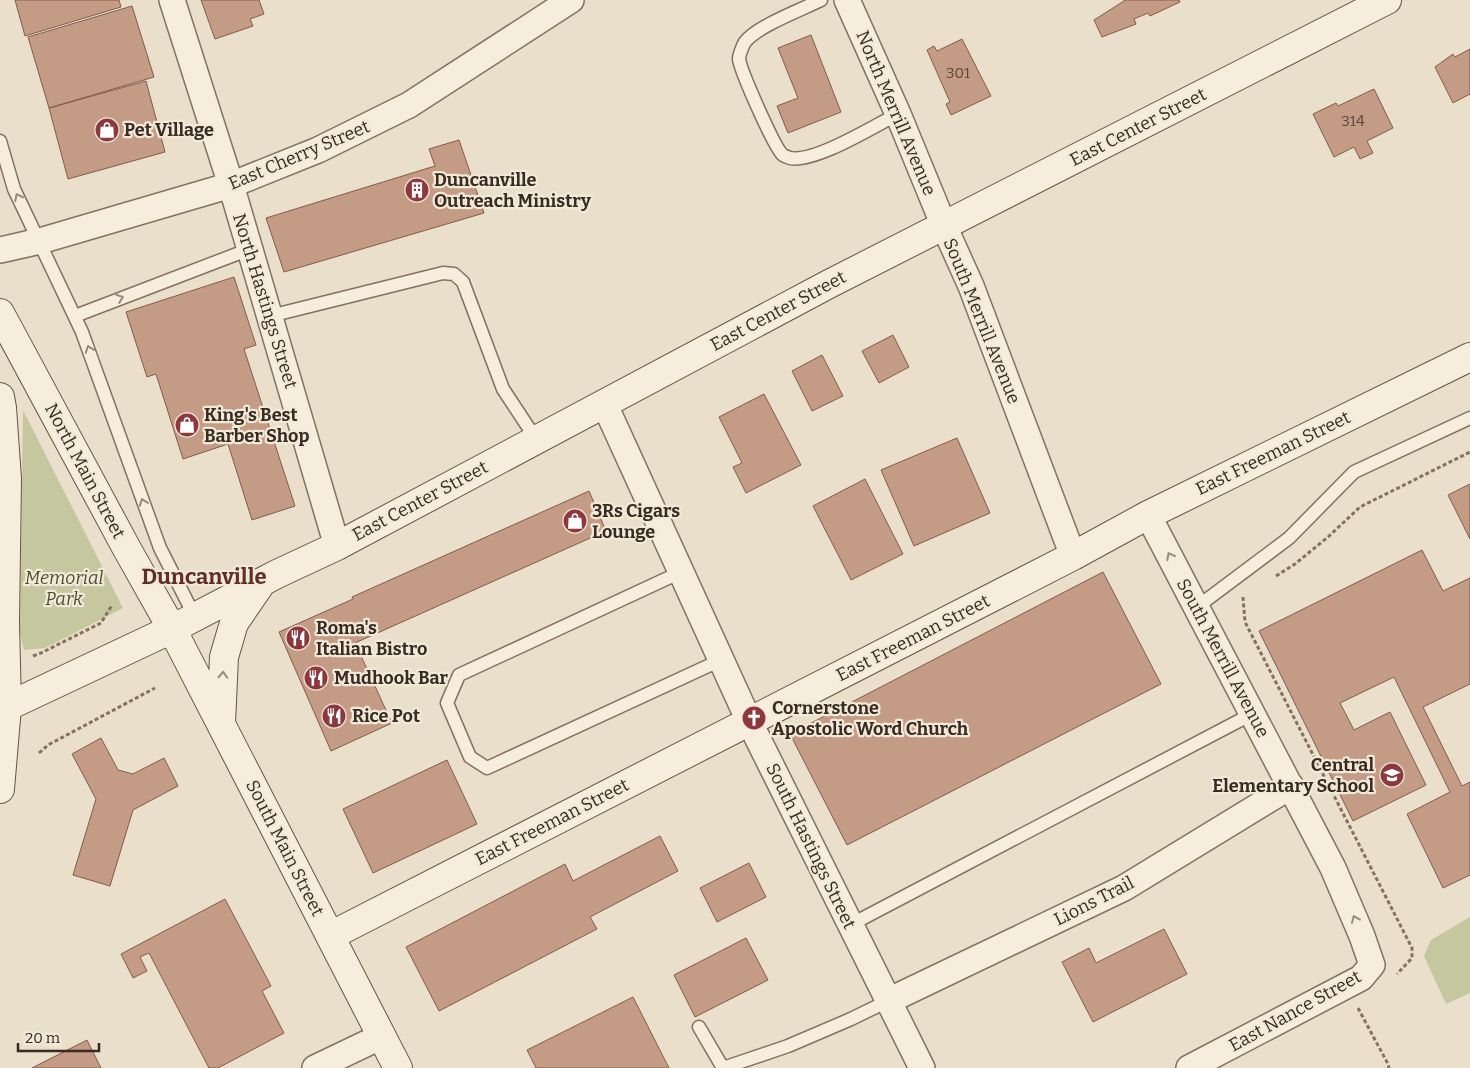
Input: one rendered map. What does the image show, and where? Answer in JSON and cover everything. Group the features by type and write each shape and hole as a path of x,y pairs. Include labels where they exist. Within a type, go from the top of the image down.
{"street":[{"name":"North Hastings Street","path":"172,0 231,185 338,546"},
{"name":"East Cherry Street","path":"0,250 40,241 231,185 318,150 409,105 571,0"},
{"name":"North Merrill Avenue","path":"847,0 898,114 944,226"},
{"name":"East Center Street","path":"3,708 183,623 262,582 338,546 829,284 1387,0"},
{"name":"South Merrill Avenue","path":"944,226 970,286 1073,556"},
{"name":"North Main Street","path":"0,312 126,548 183,623"},
{"name":"East Freeman Street","path":"330,936 1073,556 1148,515 1470,357"},
{"path":"0,397 7,478 0,789"},
{"name":"South Hastings Street","path":"604,403 749,721 922,1068"},
{"name":"South Merrill Avenue","path":"1148,515 1334,868 1372,965"},
{"path":"221,724 224,657 234,623 262,582"},
{"name":"South Main Street","path":"183,623 221,724 398,1068"},
{"name":"Lions Trail","path":"888,1001 1124,888 1291,786"},
{"name":"East Nance Street","path":"1189,1068 1361,978 1372,965"},
{"path":"315,1068 382,1036"}],"lane":[{"path":"821,0 757,31 745,42 739,58 762,117 782,155 790,158 804,158 822,153 898,114"},
{"path":"0,141 14,189 82,332 160,548 183,623"},
{"path":"75,316 250,249"},
{"path":"270,316 443,273 454,274 463,282 503,389 536,439"},
{"path":"1197,607 1289,538 1354,472 1470,418"},
{"path":"681,572 460,675 447,703 470,757 487,768 721,660"},
{"path":"850,925 1252,714"},
{"path":"699,1026 722,1068 788,1046 852,1019 888,1001"}],"path":[{"path":"1274,576 1315,548 1360,507 1470,452"},
{"path":"1251,592 1243,597 1245,622 1412,948 1412,958 1391,980"},
{"path":"32,656 42,653 101,623 112,605"},
{"path":"39,753 48,744 155,688"},
{"path":"1346,986 1389,1068"}],"green space":[{"name":"Memorial Park","path":"23,410 123,608 45,648 24,650 20,633"},
{"path":"1470,917 1470,993 1446,1004 1424,956 1431,940"}],"building":[{"path":"15,0 119,0 121,7 25,36"},
{"path":"201,0 259,0 264,14 250,19 253,26 215,39"},
{"path":"1124,0 1179,0 1180,2 1150,16 1148,13 1134,19 1136,24 1102,37 1094,20"},
{"path":"132,6 154,77 49,108 28,37"},
{"path":"811,35 841,112 788,133 777,106 798,98 778,48"},
{"path":"962,39 991,96 951,115 946,104 950,102 927,50 934,46 937,51"},
{"path":"1470,49 1470,94 1453,103 1435,67 1453,54 1455,57"},
{"name":"Pet Village","path":"146,81 165,152 68,179 49,108"},
{"path":"1374,89 1393,128 1367,141 1373,153 1360,159 1354,147 1334,157 1313,114 1336,103 1338,106"},
{"name":"Duncanville Outreach Ministry","path":"459,140 484,213 284,272 266,218 435,166 429,149"},
{"path":"234,277 256,345 244,349 295,506 252,520 228,444 183,459 156,374 147,377 126,312"},
{"path":"893,335 909,367 879,383 862,351"},
{"path":"822,355 843,396 812,411 792,371"},
{"path":"764,394 801,465 746,493 733,467 742,463 719,417"},
{"path":"957,438 990,513 914,546 881,470"},
{"path":"865,479 903,554 851,580 813,506"},
{"path":"1470,484 1470,539 1448,495"},
{"path":"589,491 606,531 355,643 392,723 331,751 279,632 353,599 352,597"},
{"path":"1422,550 1443,591 1470,578 1470,684 1423,707 1462,786 1470,782 1470,875 1443,888 1407,814 1450,792 1394,677 1340,703 1354,730 1390,712 1426,785 1353,821 1259,631"},
{"path":"1103,572 1161,684 847,845 790,734"},
{"path":"101,738 118,770 133,774 164,758 178,786 133,810 110,886 73,875 96,799 72,754"},
{"path":"447,760 477,824 373,873 343,809"},
{"path":"660,836 678,871 590,917 597,929 439,1011 406,947 565,864 573,881"},
{"path":"749,863 766,897 717,922 700,888"},
{"path":"225,899 271,986 262,991 284,1033 218,1068 209,1068 149,953 140,957 147,971 133,978 121,954"},
{"path":"1164,929 1187,974 1093,1022 1062,962 1089,948 1096,963"},
{"path":"746,938 768,980 695,1017 674,975"},
{"path":"633,997 669,1068 536,1068 527,1050"},
{"path":"87,1040 101,1068 32,1068"}],"place":[{"name":"Pet Village","path":"107,130"},
{"name":"Duncanville Outreach Ministry","path":"417,190"},
{"name":"King's Best Barber Shop","path":"187,425"},
{"name":"3Rs Cigars Lounge","path":"575,521"},
{"name":"Roma's Italian Bistro","path":"298,638"},
{"name":"Mudhook Bar","path":"316,678"},
{"name":"Rice Pot","path":"334,716"},
{"name":"Cornerstone Apostolic Word Church","path":"754,718"},
{"name":"Central Elementary School","path":"1392,775"}],"district":[{"name":"Duncanville","path":"204,576"}]}
